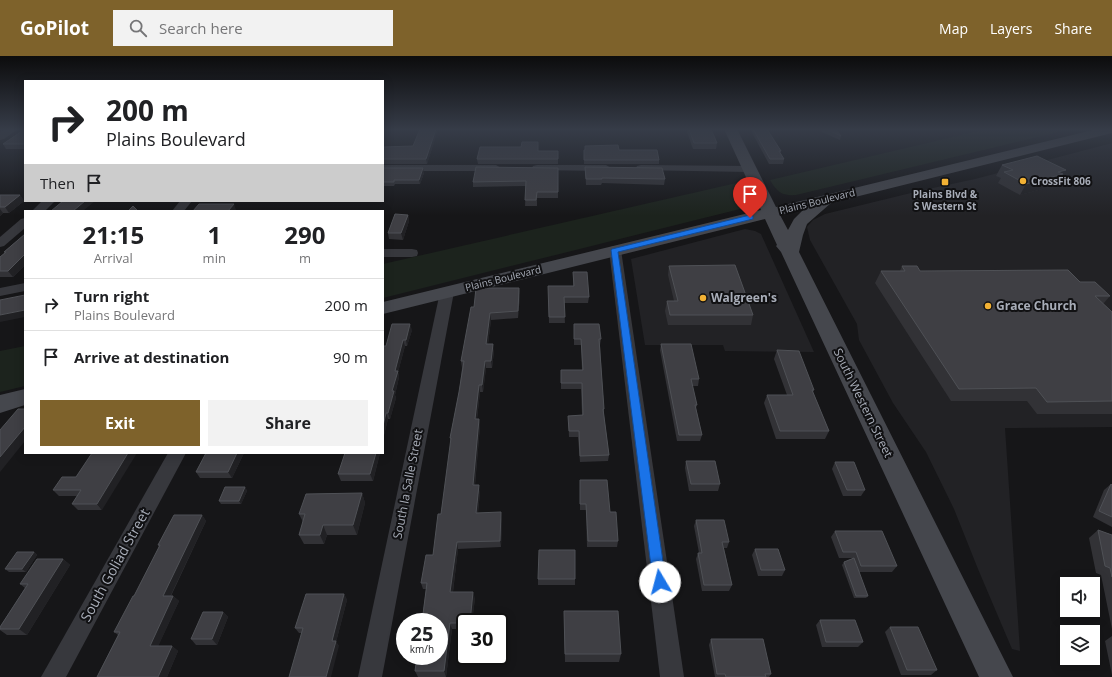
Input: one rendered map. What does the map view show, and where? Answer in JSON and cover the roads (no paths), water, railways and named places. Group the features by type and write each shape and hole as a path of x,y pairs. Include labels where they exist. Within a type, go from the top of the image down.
{"main road":[{"name":"South Western Street","path":"745,158 770,213 996,677"},
{"name":"Plains Boulevard","path":"384,308 995,158"},
{"path":"760,191 784,199 829,199"},
{"path":"790,252 793,235 798,223 810,212 829,199"},
{"path":"727,223 758,226 778,238 790,252"},
{"path":"0,404 24,397"}],"street":[{"path":"384,168 509,168"},
{"path":"525,168 750,168"},
{"path":"39,210 49,202"},
{"path":"179,210 185,202"},
{"path":"0,243 24,223"},
{"path":"615,250 672,677"},
{"path":"384,253 412,253"},
{"path":"0,292 24,287"},
{"name":"South la Salle Street","path":"370,677 447,292"},
{"name":"South Goliad Street","path":"53,677 176,454"}],"place":[{"name":"CrossFit 806","path":"1023,181"},
{"name":"Plains Blvd & S Western St","path":"945,182"},
{"name":"Walgreen's","path":"703,298"},
{"name":"Grace Church","path":"988,306"}]}
